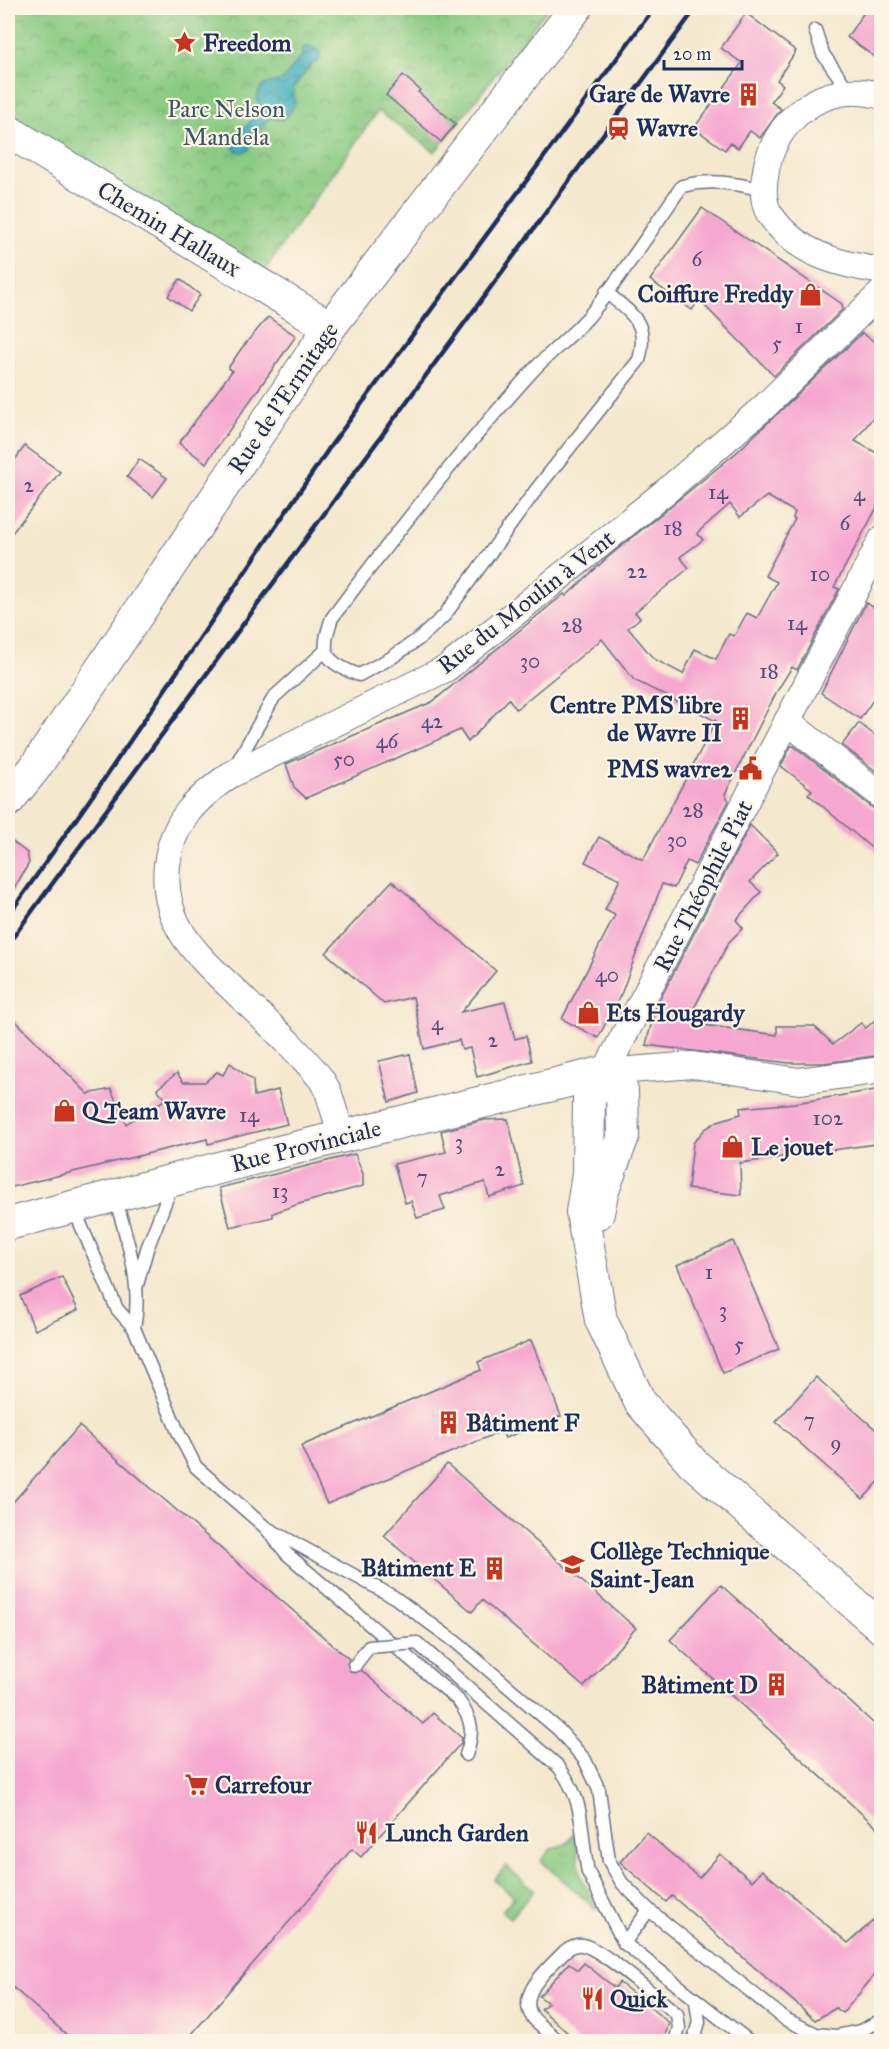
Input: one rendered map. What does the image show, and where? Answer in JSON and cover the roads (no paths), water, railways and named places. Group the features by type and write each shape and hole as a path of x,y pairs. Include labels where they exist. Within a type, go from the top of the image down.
{"street":[{"name":"Rue de l'Ermitage","path":"8,801 34,769 330,327 576,8"},
{"path":"882,96 869,92 849,91 818,99 792,117 781,129 767,158 763,190 769,214 787,235 807,250 839,264 882,271"},
{"name":"Chemin Hallaux","path":"8,131 330,327"},
{"name":"Rue du Moulin à Vent","path":"230,775 447,668 665,492 764,407 882,292"},
{"name":"Rue Théophile Piat","path":"605,1072 882,539"},
{"path":"787,721 882,796"},
{"path":"230,775 200,796 184,816 175,834 166,873 168,897 175,921 195,954 321,1079 328,1091 342,1137"},
{"path":"882,1070 799,1081 693,1065 605,1072 589,1099 588,1174 582,1212 601,1320 640,1402 693,1463 882,1628"},
{"name":"Rue Provinciale","path":"8,1224 342,1137 605,1072"}],"lane":[{"path":"815,30 823,54 849,91"},
{"path":"606,292 635,318 645,339 639,360 536,490 444,616 420,638 391,658 359,675 334,665 325,651 324,638 332,618 409,515 474,436 529,374 589,316 606,292 682,186 705,181 736,183 763,190"},
{"path":"230,775 273,697 325,651"},
{"path":"136,1289 147,1249 174,1181"},
{"path":"115,1196 139,1305 134,1328"},
{"path":"73,1208 117,1309 134,1328 178,1434 196,1467 265,1527 288,1554 458,1700 468,1714 473,1736 466,1755"},
{"path":"265,1527 394,1598 457,1643 559,1730 585,1760 599,1790 609,1861 622,1883 649,1910 785,2019 816,2034 836,2037 860,2031 882,2020"},
{"path":"355,1665 369,1647 417,1643 559,1767 574,1788 581,1811 588,1872 624,1943 696,2002 750,2042"},
{"path":"624,1943 649,1910"},
{"path":"560,2042 533,2018 527,2007 530,1993 565,1951 581,1945 592,1948 677,2014 679,2028 675,2042"},
{"path":"693,2042 699,2022 696,2002"}],"water":[{"path":"309,46 320,52 320,60 311,65 293,88 294,102 290,112 283,119 269,118 251,140 249,150 235,151 231,138 235,133 241,133 259,111 257,98 261,88 275,81 282,81 301,57 303,48"}],"railway":[{"path":"8,916 332,444 654,8"},
{"path":"8,944 696,8"}],"place":[{"name":"Freedom","path":"185,43"},
{"name":"Gare de Wavre","path":"748,94"},
{"name":"Wavre","path":"618,128"},
{"name":"Coiffure Freddy","path":"811,294"},
{"name":"Centre PMS libre de Wavre II","path":"740,719"},
{"name":"PMS wavre2","path":"750,769"},
{"name":"Ets Hougardy","path":"588,1013"},
{"name":"Q Team Wavre","path":"64,1111"},
{"name":"Le jouet","path":"733,1147"},
{"name":"Bâtiment F","path":"448,1423"},
{"name":"Collège Technique Saint-Jean","path":"572,1565"},
{"name":"Bâtiment E","path":"494,1568"},
{"name":"Bâtiment D","path":"776,1685"},
{"name":"Carrefour","path":"197,1785"},
{"name":"Lunch Garden","path":"367,1833"},
{"name":"Quick","path":"592,1999"}],"park label":[{"name":"Parc Nelson Mandela","path":"226,123"}]}
